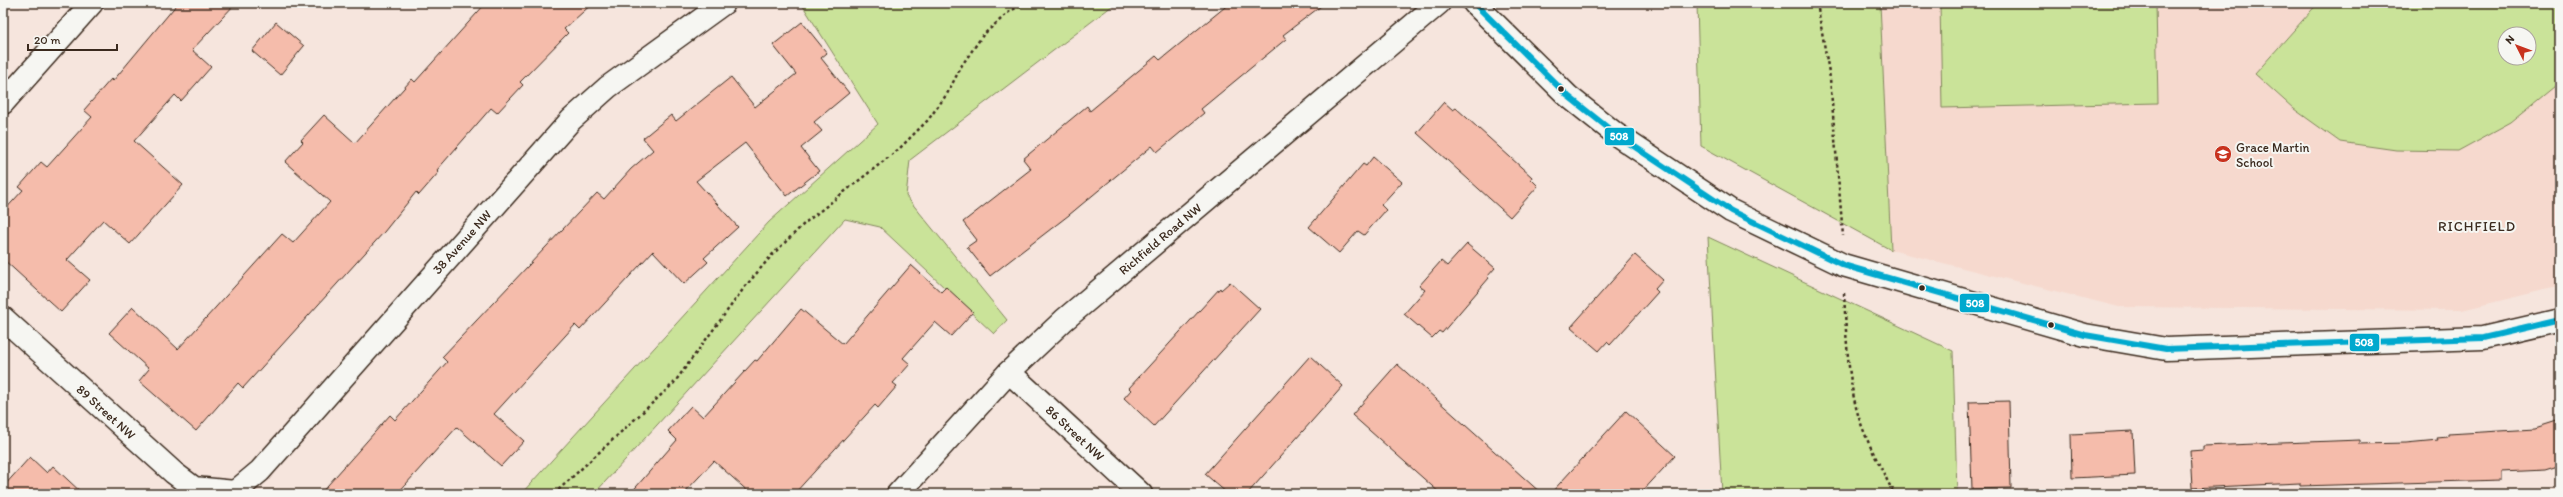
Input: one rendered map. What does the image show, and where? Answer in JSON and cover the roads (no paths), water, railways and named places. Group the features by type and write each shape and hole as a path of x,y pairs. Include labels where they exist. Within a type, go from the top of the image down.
{"street":[{"path":"3,103 92,3"},
{"name":"38 Avenue NW","path":"217,492 235,492 260,471 571,120 608,87 724,3"},
{"name":"Richfield Road NW","path":"898,494 1009,372 1064,320 1439,3"},
{"path":"1474,3 1568,96 1617,135 1731,211 1843,265 2086,335 2166,349 2482,338 2560,320"},
{"name":"89 Street NW","path":"3,318 174,473 194,488 217,492"},
{"name":"86 Street NW","path":"1009,372 1141,494"}],"place":[{"name":"Grace Martin School","path":"2223,154"}],"district":[{"name":"RICHFIELD","path":"2477,226"}]}
